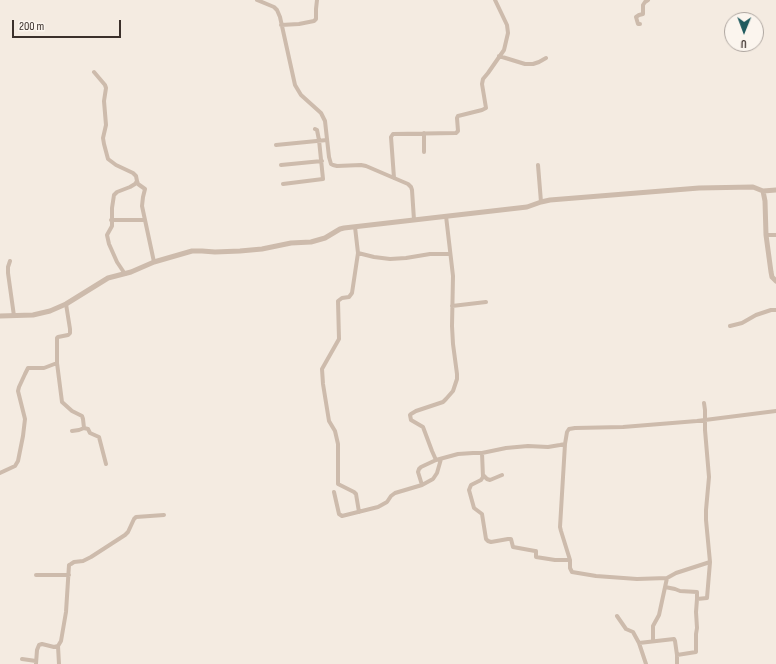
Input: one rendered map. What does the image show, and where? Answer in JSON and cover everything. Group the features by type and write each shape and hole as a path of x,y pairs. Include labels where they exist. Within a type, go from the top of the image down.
{"street":[{"path":"258,0 276,8 280,17 295,85 301,96 321,113 324,119 330,163 337,166 366,166 405,182 411,187 412,190 414,220"},
{"path":"281,25 314,21 316,19 317,0"},
{"path":"394,178 391,137 393,134 456,133 458,131 458,116 485,109 487,106 482,84 483,79 504,50 508,33 507,25 495,0"},
{"path":"640,24 638,24 636,17 643,14 645,2 648,0"},
{"path":"499,56 525,64 533,64 546,58"},
{"path":"94,72 106,88 104,101 106,125 103,138 108,158 116,165 134,173 138,184 145,189 142,197 142,206 154,262"},
{"path":"283,184 323,180 319,140 317,130 315,129"},
{"path":"424,133 424,152"},
{"path":"276,145 327,140"},
{"path":"281,166 322,161"},
{"path":"538,165 541,202"},
{"path":"125,274 108,239 108,233 112,226 111,220 114,195 121,190 133,186 137,181"},
{"path":"0,316 39,315 66,304 105,280 125,274 154,262 196,250 215,252 240,251 315,241 340,229 526,208 550,200 700,188 753,187 763,191 776,190"},
{"path":"763,191 765,201 766,235 771,272 772,277 776,281"},
{"path":"334,492 340,515 343,516 378,507 389,500 395,493 422,485 435,478 439,459 432,451 423,427 411,420 410,415 416,411 443,402 453,391 456,385 457,374 453,344 453,276 446,216"},
{"path":"111,220 145,220"},
{"path":"355,227 358,253 351,295 338,302 339,339 322,369 329,421 335,431 338,444 338,484 356,494 359,512"},
{"path":"766,235 776,234"},
{"path":"358,253 374,257 390,258 406,258 430,254 450,254"},
{"path":"10,261 8,273 14,316"},
{"path":"452,306 486,302"},
{"path":"66,304 70,333 57,338 57,363 62,402 72,411 82,416 84,428"},
{"path":"730,326 742,323 756,315 771,310 776,310"},
{"path":"0,473 15,466 18,461 23,436 24,419 18,390 26,370 30,368 44,368 57,363"},
{"path":"697,599 707,598 710,562 706,520 709,477 704,403"},
{"path":"710,562 676,573 666,578 637,579 596,576 572,572 560,527 567,432 569,429 576,428 623,427 704,420 776,411"},
{"path":"72,431 84,428 88,429 90,433 99,437 106,464"},
{"path":"422,485 418,472 419,469 421,466 439,459 464,453 482,453 506,448 528,446 548,447 565,444"},
{"path":"482,453 483,475 481,480 471,485 469,490 474,508 482,514 486,539 491,542 511,539 513,547 536,551 536,557 555,560 570,560"},
{"path":"483,475 490,480 502,475"},
{"path":"59,664 58,646 61,641 66,612 69,565 74,562 83,561 125,535 136,517 164,515"},
{"path":"36,575 69,575"},
{"path":"653,641 653,626 659,615 666,578"},
{"path":"665,587 680,591 697,592 696,652 677,655"},
{"path":"617,616 626,629 633,632 639,643 646,664"},
{"path":"639,643 675,640 677,664"},
{"path":"22,659 36,663 37,650 40,644 54,647 58,646"}]}
